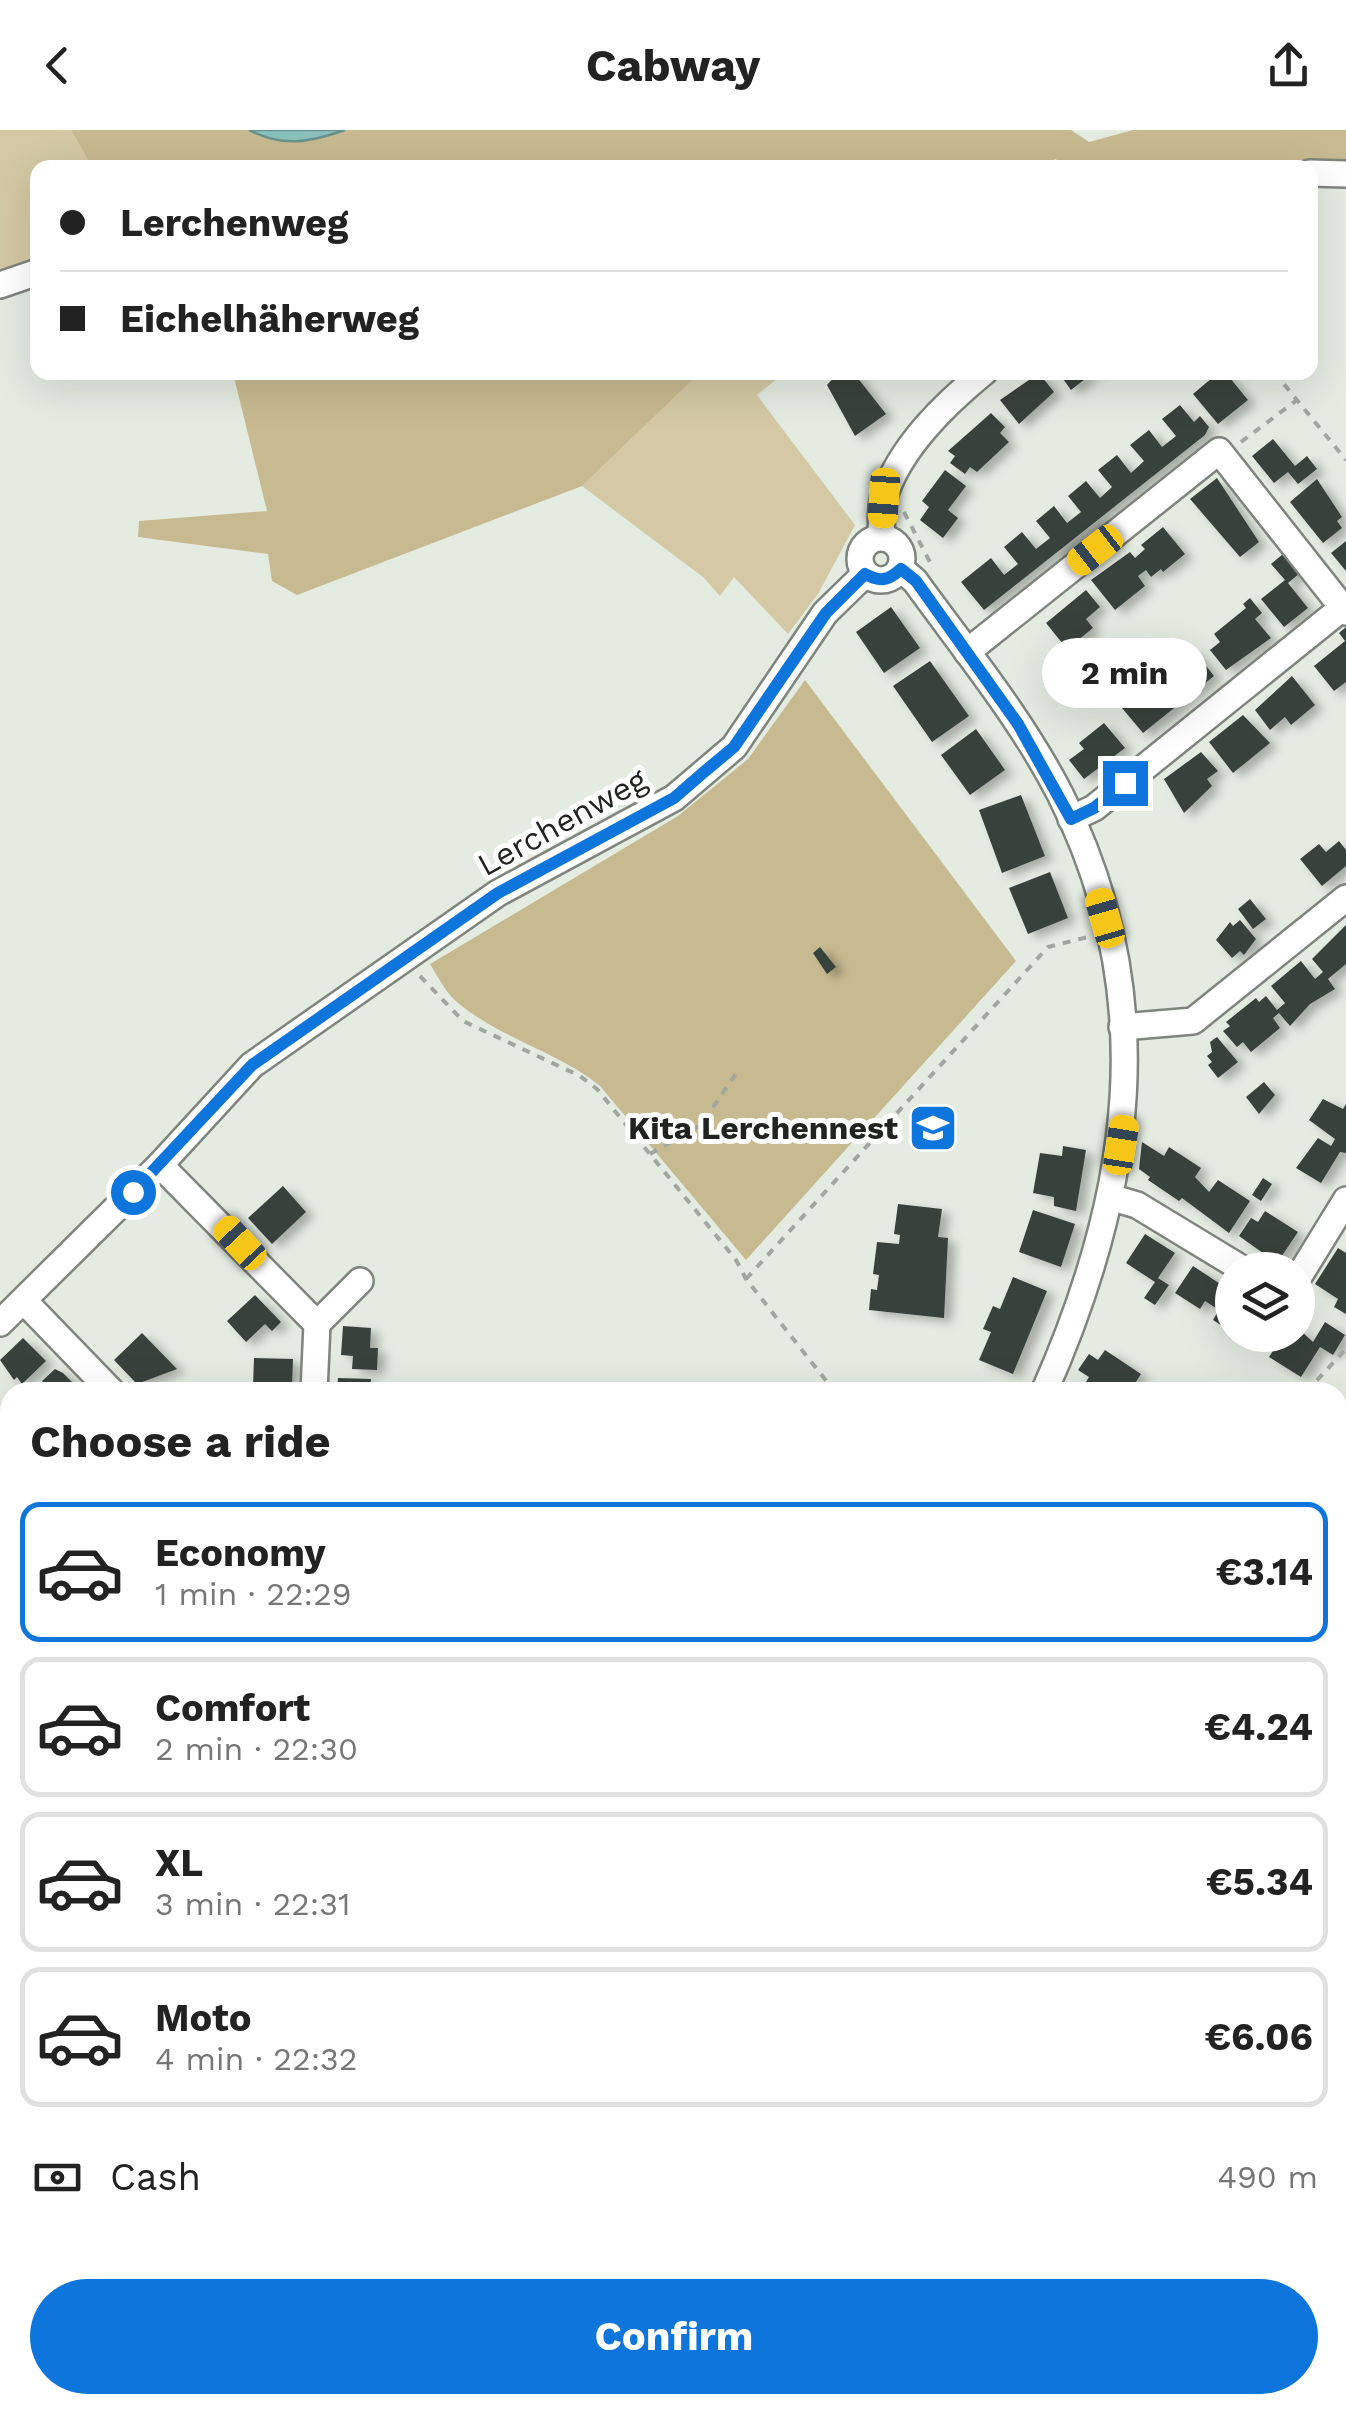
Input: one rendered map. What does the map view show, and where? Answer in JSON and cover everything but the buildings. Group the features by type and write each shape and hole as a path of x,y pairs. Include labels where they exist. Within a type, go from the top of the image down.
{"street":[{"path":"1318,174 1346,174"},
{"path":"0,286 30,275"},
{"name":"Lerchenweg","path":"0,1323 160,1165 252,1065 498,893 674,798 734,747 826,613 865,574 859,563 861,550 869,540 881,536 884,498 904,459 954,398 975,380"},
{"path":"966,652 1218,452 1344,611 1094,808 1071,819"},
{"path":"865,574 877,581 891,579 901,569 903,554 895,542 881,536"},
{"path":"901,569 916,581 1018,724 1071,819 1109,932 1122,1027 1125,1118 1113,1198 1088,1288 1054,1382"},
{"path":"1122,1027 1193,1021 1346,898"},
{"path":"160,1165 317,1324"},
{"path":"1113,1198 1137,1205 1215,1252"},
{"path":"1314,1252 1346,1200"},
{"path":"314,1382 317,1324 360,1282"},
{"path":"24,1301 102,1382"}],"path":[{"path":"1281,380 1346,460"},
{"path":"1223,456 1297,400"},
{"path":"907,498 904,514 936,574"},
{"path":"746,1279 1048,947 1109,932"},
{"path":"404,957 445,1004 491,1038 580,1076 598,1089 736,1260 746,1279 827,1382"},
{"path":"650,1154 701,1125 738,1072"},
{"path":"1315,1382 1346,1349"}],"shaded area":[{"path":"0,130 71,130 89,160 30,160 30,266 0,277"},
{"path":"71,130 249,130 273,139 297,141 345,130 1071,130 1089,142 1133,130 1346,130 1346,170 1318,170 1318,160 88,160"},
{"path":"235,380 693,380 582,486 297,595 272,581 268,554 138,537 139,521 267,511"},
{"path":"693,380 775,380 757,395 855,525 818,594 788,634 734,577 720,596 703,577 582,486"},
{"path":"805,680 1016,961 746,1260 600,1086 473,1015 449,994 430,964 678,816 748,759"}],"water":[{"path":"249,130 345,130 320,138 285,141"}],"place":[{"name":"Kita Lerchennest","path":"933,1128"}],"route":[{"path":"133,1192 252,1065 498,893 674,798 734,747 826,613 865,574 877,581 891,579 901,569 916,581 1018,724 1071,819 1094,808 1125,783"}]}
